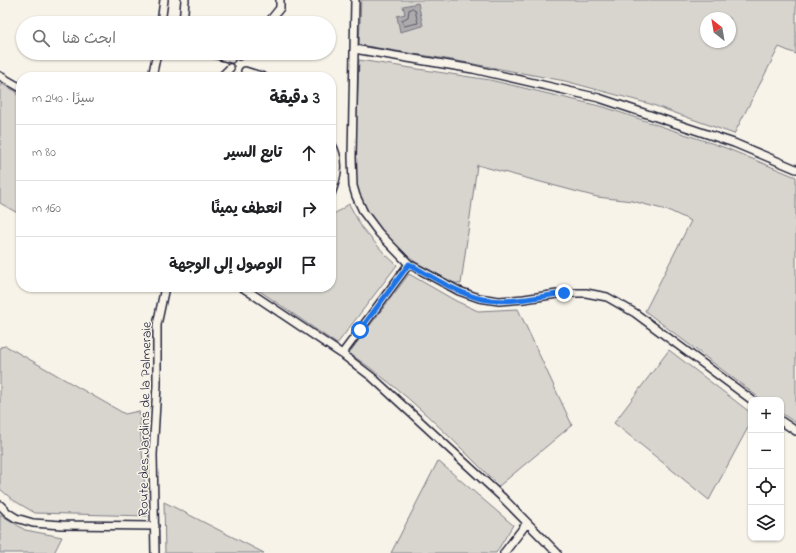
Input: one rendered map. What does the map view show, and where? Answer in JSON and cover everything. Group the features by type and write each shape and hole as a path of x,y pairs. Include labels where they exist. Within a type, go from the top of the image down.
{"street":[{"path":"162,16 164,0"},
{"path":"184,16 185,0"},
{"path":"274,16 280,8 280,0"},
{"path":"355,0 352,170 356,196 364,213 379,233 409,264 459,291 479,298 499,301 564,293 586,293 607,297 635,313 748,397"},
{"path":"354,49 473,70 599,98 734,143 796,169"},
{"path":"153,72 156,60"},
{"path":"226,72 230,68"},
{"path":"0,76 16,85"},
{"path":"336,154 338,162 336,180"},
{"path":"342,354 409,264"},
{"name":"Route des Jardins de la Palmeraie","path":"155,553 153,455 157,385 157,325 164,292"},
{"path":"249,292 360,367 401,403 528,523 557,553"},
{"path":"784,423 796,431"},
{"path":"0,505 16,518 33,523 62,525 155,526"},
{"path":"504,553 528,523"}],"shaded area":[{"path":"361,0 796,0 796,54 779,47 734,134 650,104 565,81 452,60 359,45"},
{"path":"359,60 490,80 604,107 726,148 796,177 796,423 784,415 784,397 758,397 645,311 691,221 670,211 632,201 597,197 477,165 461,284 451,282 416,263 393,243 368,214 357,193 355,163"},
{"path":"0,83 16,91 16,212 0,203"},
{"path":"349,204 362,228 397,265 337,344 261,292 336,292 336,213"},
{"path":"409,274 456,301 478,311 518,309 572,425 499,486 446,433 409,399 370,367 349,353"},
{"path":"6,346 125,414 139,411 147,516 35,513 13,500 0,489 0,347"},
{"path":"669,350 748,411 748,428 709,500 614,423"},
{"path":"438,461 513,525 496,553 391,553"},
{"path":"164,502 264,553 165,553"},
{"path":"0,514 25,530 62,537 54,553 0,553"}],"water":[{"path":"418,3 423,26 400,32 397,16 405,14 403,6"}],"route":[{"path":"360,330 409,264 442,283 479,298 499,301 564,293"}]}
